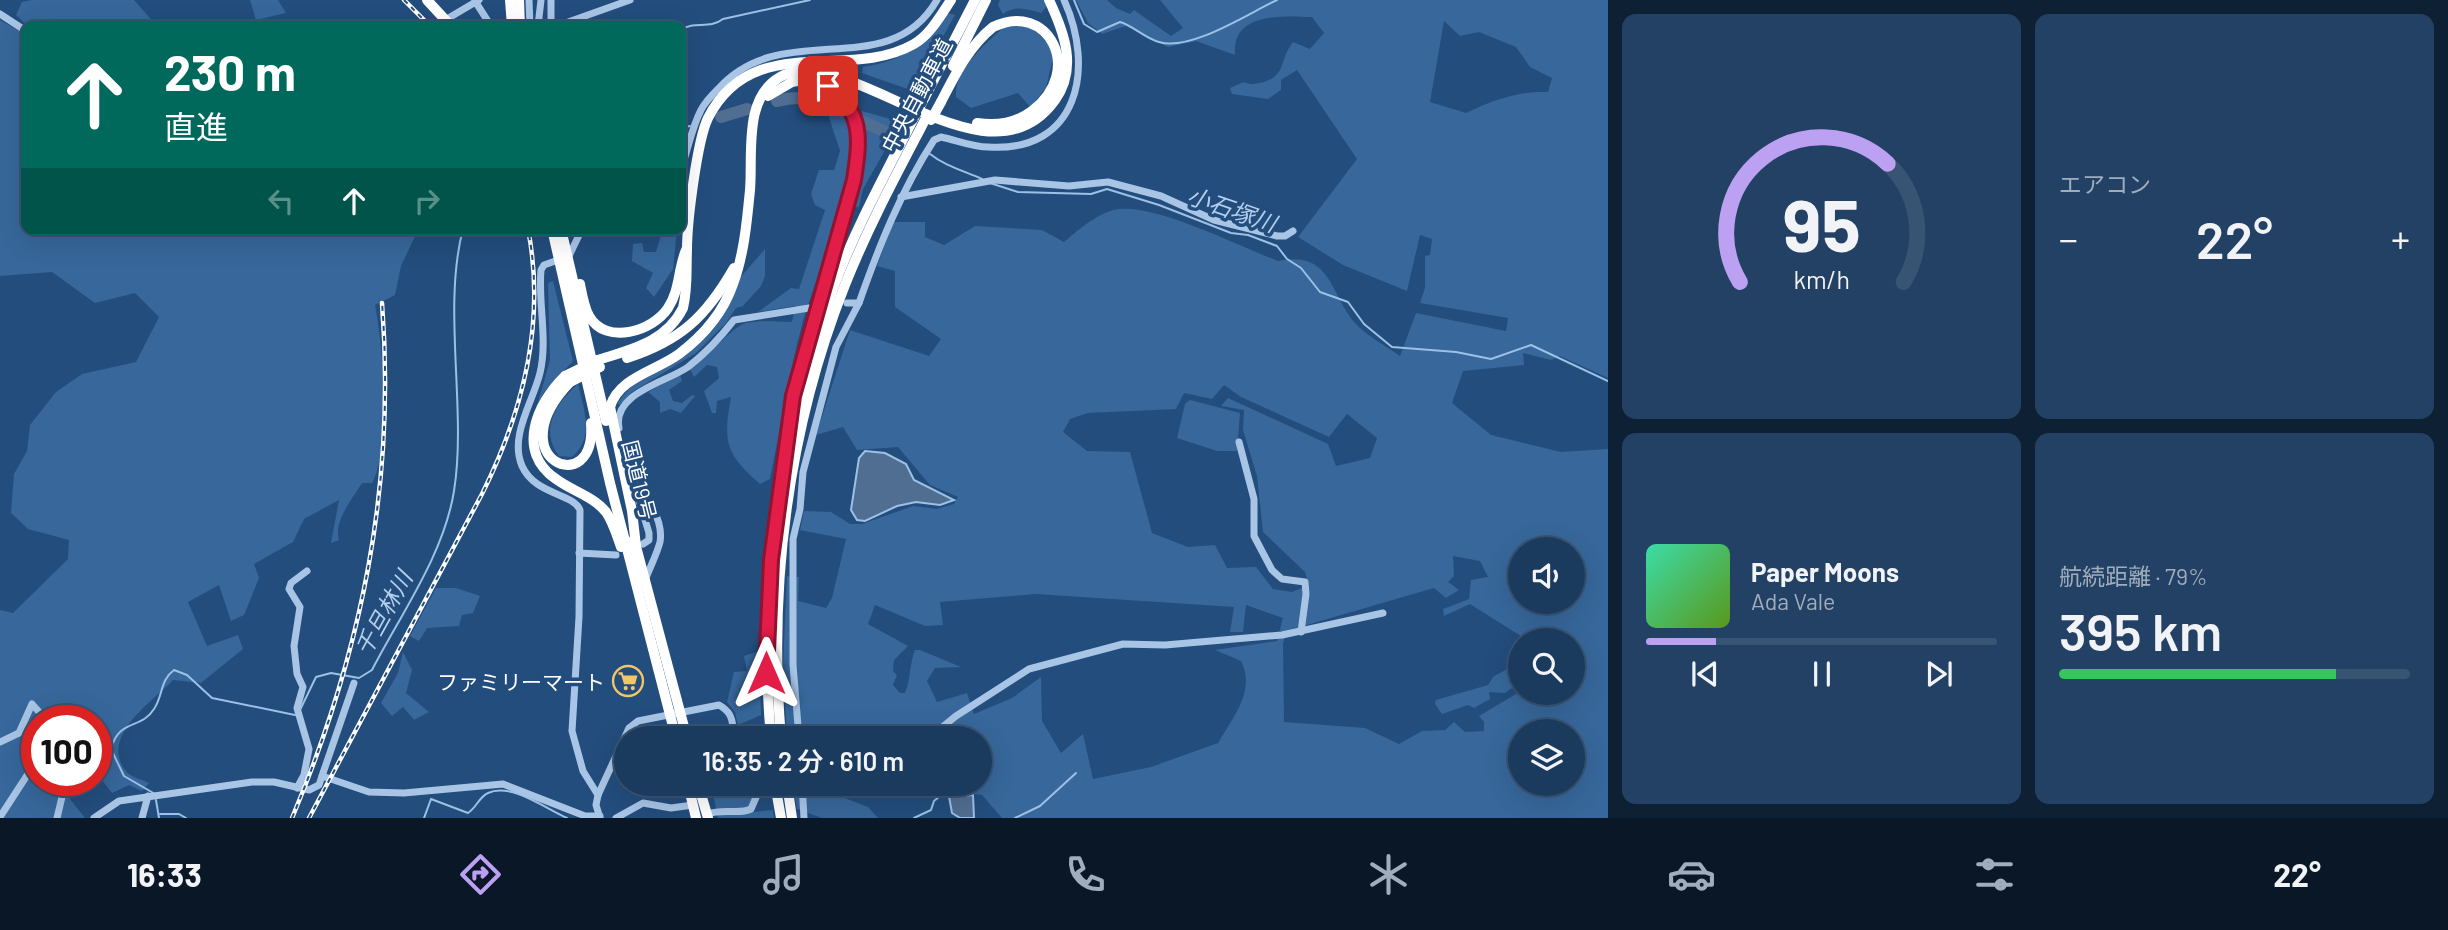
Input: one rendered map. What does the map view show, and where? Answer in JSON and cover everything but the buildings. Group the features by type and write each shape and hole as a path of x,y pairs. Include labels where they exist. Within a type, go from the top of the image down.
{"highway":[{"path":"427,0 441,21"},
{"path":"510,0 512,21"},
{"path":"519,0 520,21"},
{"path":"649,629 634,595 626,559 605,512 590,498 553,477 541,465 534,450 532,434 540,410 553,388 567,379 648,343 671,327 686,297 687,248 696,168 707,120 723,97 745,78 760,70 836,58 866,60 891,55 916,43 933,27 951,0"},
{"name":"中央自動車道","path":"934,100 975,0"},
{"name":"中央自動車道","path":"771,726 767,618 771,560 788,446 810,360 834,286 859,229 934,100 986,0"},
{"path":"639,545 610,418 612,397 622,386 677,356 709,327 733,284 741,253 750,188 754,123 759,101 771,84 789,74 817,72 962,127 992,132 1021,127 1048,109 1064,82 1068,51 1065,36 1049,0"},
{"path":"795,63 845,74 960,119 995,125 1022,118 1045,100 1052,90 1060,63 1057,40 1044,24 1026,16 1006,19 994,26 972,49 934,100"},
{"path":"754,123 772,91 803,80 828,86 840,96 855,118 859,135 854,180 793,396 788,446"},
{"name":"中央自動車道","path":"781,726 778,612 793,466 813,380 836,311 870,227 924,117"},
{"name":"国道19号","path":"555,235 565,256 639,545 676,726"},
{"path":"567,235 565,256 589,316 599,327 629,333 657,320 667,310 674,298 680,264 687,248"},
{"path":"599,363 656,349 685,330 717,295 741,253"},
{"name":"国道19号","path":"565,256 566,292 610,483 649,629 681,726"},
{"path":"566,292 569,322 590,413 592,436 583,458 570,466 562,466 548,456 542,432 549,408 567,379"},
{"path":"691,796 693,805 704,817"},
{"path":"700,796 704,817"},
{"path":"777,796 781,818"},
{"path":"789,796 792,818"}],"street":[{"path":"529,0 530,21"},
{"path":"539,21 541,0"},
{"path":"551,0 551,21"},
{"path":"571,21 630,0"},
{"path":"686,154 702,107 725,82 745,66 772,54 865,47 889,41 912,29 937,0"},
{"path":"798,726 793,665 793,539 800,509 803,472 836,346 859,303 901,197 937,137 988,148 1020,145 1053,129 1063,117 1077,93 1080,65 1064,0"},
{"path":"447,21 477,1 488,21"},
{"path":"0,14 21,28"},
{"path":"901,197 988,182 1069,186 1108,181 1161,196 1226,223 1277,236 1285,236 1293,231"},
{"path":"575,235 576,239"},
{"path":"578,235 565,256 544,265 541,270 542,355 518,447 523,467 535,483 579,506 579,617 572,731 583,771 598,795"},
{"path":"847,303 859,303"},
{"path":"639,545 649,540 649,533 631,478 618,423 629,399 686,368 719,339 734,320 809,308"},
{"path":"1239,442 1254,499 1254,536 1272,570 1282,579 1305,582 1307,594 1301,632"},
{"path":"631,478 646,494 660,534 660,542 645,580"},
{"path":"579,554 616,555"},
{"path":"298,788 304,775 309,749 297,708 303,687 297,674 294,646 300,607 289,589 291,583 307,571"},
{"path":"944,726 1029,669 1123,644 1189,643 1301,632 1383,613"},
{"path":"94,818 119,801 161,794 252,782 309,790 319,785 354,683"},
{"path":"322,776 355,788 381,792 404,793 503,784 586,816 600,817 596,805 598,795 629,728 638,721 712,705 728,710 732,726"},
{"path":"0,742 19,733 21,729"},
{"path":"0,817 21,785"},
{"path":"57,818 62,796"},
{"path":"142,818 149,796"},
{"path":"704,817 722,809 744,813 751,810 757,796"},
{"path":"803,796 804,817"},
{"path":"616,818 643,803 671,808 693,805"}],"shaded area":[{"path":"134,0 153,21 23,21 16,15 22,2"},
{"path":"250,0 278,0 286,13 256,20"},
{"path":"1000,0 1044,0 1047,6 1041,13 1017,9 1003,14 998,5"},
{"path":"1076,0 1107,0 1116,8 1130,14 1134,10 1171,36 1183,28 1160,0 1608,0 1608,378 1560,356 1551,360 1523,353 1524,365 1463,371 1452,403 1491,435 1561,452 1608,449 1608,818 1002,818 983,796 992,796 992,726 786,726 783,666 787,576 799,577 798,601 826,608 832,598 846,539 800,530 804,511 831,512 850,524 862,524 913,506 937,509 954,504 958,497 930,485 898,447 857,450 843,427 816,435 850,330 929,356 941,339 895,307 895,271 877,266 893,222 925,222 925,237 944,245 975,226 1042,230 1064,242 1104,213 1135,209 1176,220 1278,261 1296,259 1309,262 1327,277 1355,323 1400,356 1416,313 1506,331 1508,318 1420,303 1425,288 1425,256 1430,255 1432,239 1420,235 1407,291 1343,265 1298,237 1357,159 1297,70 1281,80 1281,90 1268,99 1232,94 1230,88 1244,82 1260,83 1275,76 1293,42 1310,49 1324,33 1312,17 1274,17 1250,24 1241,31 1236,41 1235,55 1196,41 1168,47 1126,26 1102,34 1088,23","holes":["1444,21 1460,36 1479,32 1516,47 1530,67 1552,78 1548,92 1506,97 1466,113 1430,102","1224,385 1241,397 1329,437 1347,414 1377,438 1370,458 1336,466 1328,444 1228,398 1221,406 1244,410 1243,430 1257,476 1263,532 1305,572 1309,585 1292,592 1273,589 1256,567 1227,568 1215,545 1188,547 1152,533 1130,452 1087,451 1063,432 1070,419 1088,413 1176,409 1184,393 1212,399","1453,556 1480,561 1488,577 1471,580 1469,599 1443,609 1444,616 1470,604 1508,628 1585,628 1585,705 1508,705 1508,699 1479,716 1484,722 1484,731 1465,732 1454,722 1445,730 1422,731 1399,744 1365,728 1284,722 1283,644 1286,631 1434,588 1446,598 1459,590 1448,582 1454,576","1036,594 1234,607 1230,632 1243,632 1246,605 1283,618 1277,641 1215,650 1241,661 1246,683 1241,704 1218,743 1151,767 1093,779 1083,734 1061,753 1042,721 1041,677 1012,698 974,714 967,693 937,702 927,681 935,668 961,667 915,650 905,693 900,693 893,685 897,675 893,671 894,660 908,646 868,624 875,605 925,626 943,625 940,602"]},
{"path":"947,13 955,15 913,91 862,73 863,67 891,60 911,49"},
{"path":"0,20 21,32 21,235 416,235 401,266 395,295 375,305 383,370 382,447 372,483 362,483 341,518 339,540 331,543 339,500 304,519 293,542 254,564 259,578 244,615 231,621 219,585 188,602 207,646 238,635 243,649 201,683 173,680 132,720 119,745 119,757 127,772 149,783 142,791 129,785 112,793 112,705 21,705 21,796 72,796 70,799 85,818 0,818 0,610 13,613 68,559 69,540 28,529 11,513 14,474 27,451 30,425 56,392 82,374 136,362 159,317 135,293 95,303 52,272 0,276"},
{"path":"1006,25 1037,26 1054,53 1046,88 1030,107 1018,93 971,108 956,97 960,76 981,48"},
{"path":"826,108 848,118 851,142 849,168 837,220 798,340 770,479 760,484 740,464 729,446 727,425 731,397 717,401 716,413 712,413 704,391 719,378 717,367 707,365 694,377 690,369 741,325 792,322 795,306 758,312 791,288 799,289 825,210 815,205 811,194 819,170 834,170 840,151"},
{"path":"862,111 901,122 863,189 859,207 853,206 862,158"},
{"path":"661,235 676,235 673,269 654,297 646,288 653,273 632,261 633,244 642,243 644,252 656,252"},
{"path":"765,249 765,276 761,286 743,306 736,308 726,323 696,353 632,392 620,405 617,403 633,384 692,347 738,280"},
{"path":"553,281 573,361 544,392 537,406 550,360 548,283"},
{"path":"680,374 682,381 669,390 673,401 682,403 692,395 695,396 681,413 670,409 660,413 660,402 648,392"},
{"path":"578,384 586,432 579,449 572,457 559,456 550,436 550,426 563,399"},
{"path":"1190,400 1240,413 1237,451 1217,451 1177,438 1185,404"},
{"path":"865,451 885,453 906,464 914,480 954,500 940,505 916,502 897,506 865,521 857,520 851,510 859,458"},
{"path":"436,588 456,588 480,596 473,613 462,615 459,626 427,628 419,641 410,636"},
{"path":"759,651 761,715 738,725 735,712 727,702 734,672 747,671 744,656"},
{"path":"403,652 412,670 406,693 429,712 414,720 403,707 392,716 381,703 398,673"},
{"path":"1508,669 1508,691 1489,692 1490,699 1474,708 1468,705 1442,714 1435,704 1436,700 1488,685 1494,676"},
{"path":"713,796 751,796 753,812 773,810 774,818 718,818"},
{"path":"795,796 840,796 868,807 878,818 822,818 797,809"},
{"path":"949,796 973,796 974,818 960,818 952,813"}],"waterway":[{"name":"千旦林川","path":"686,27 712,24 723,19 810,0"},
{"name":"千旦林川","path":"1074,0 1084,24 1097,32 1120,22 1154,40 1172,44 1203,37 1277,0"},
{"name":"小石塚川","path":"777,101 812,99 843,112"},
{"name":"小石塚川","path":"721,117 747,109"},
{"name":"小石塚川","path":"864,122 892,135"},
{"name":"小石塚川","path":"686,127 690,126"},
{"name":"小石塚川","path":"930,154 948,165 982,179"},
{"name":"小石塚川","path":"990,183 1018,192 1091,194 1107,189 1159,205 1231,233 1248,235 1277,246 1287,259 1301,268 1320,292 1348,302 1364,324 1392,347 1456,352 1491,359 1531,345 1608,381"},
{"name":"千旦林川","path":"299,712 316,677 331,673 359,678 372,670 420,583 441,538 454,491 457,460 454,325 457,260 462,235"},
{"name":"千旦林川","path":"155,794 124,776 111,749 119,733 143,720 154,709 166,678 174,670 187,675 212,698 295,715"},
{"path":"1015,818 1040,806 1076,773"},
{"path":"424,818 431,799 468,813 485,795 497,791 518,794 567,818"},
{"path":"914,818 931,810 934,801 940,796"},
{"name":"千旦林川","path":"156,800 159,818"},
{"path":"160,814 179,814 186,818"}],"railway":[{"path":"404,0 425,21"},
{"path":"309,818 482,494 509,431 527,365 532,332 533,263 529,235"},
{"path":"292,818 338,693 368,566 384,436 382,303"}],"place":[{"name":"ファミリーマート","path":"628,681"}],"route":[{"path":"766,673 771,560 793,396 854,180 858,152 859,135 855,118 849,106 828,86"}]}
